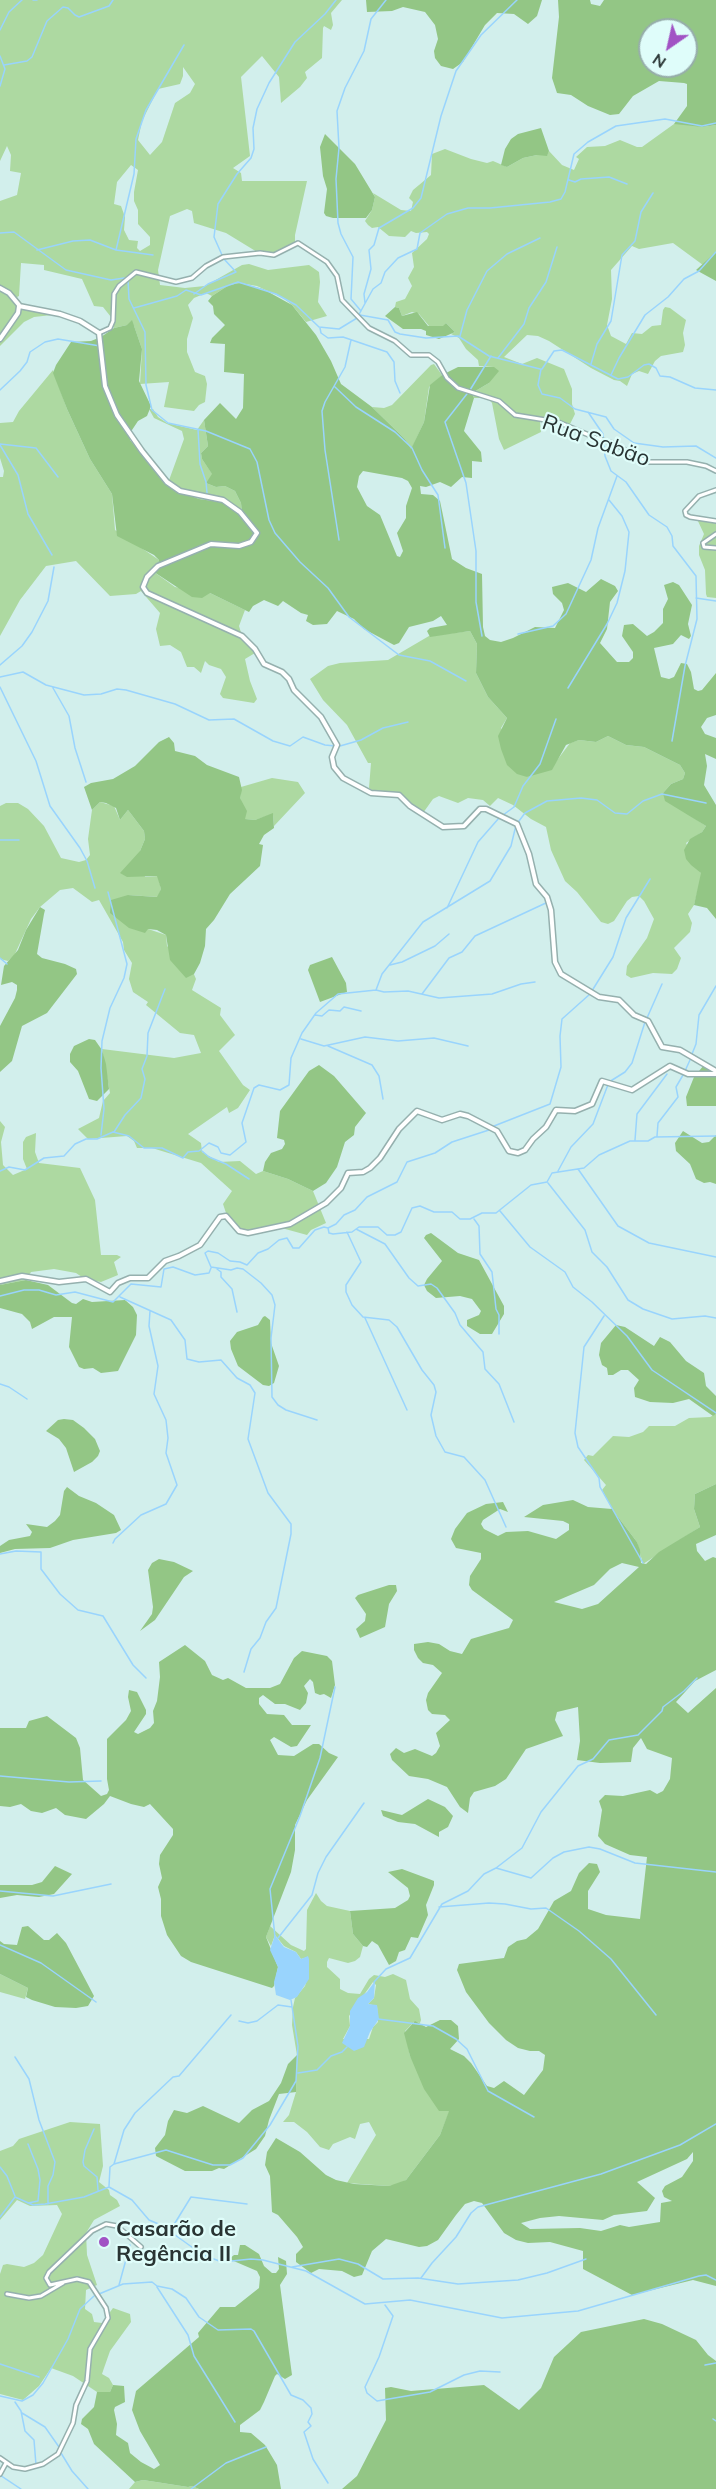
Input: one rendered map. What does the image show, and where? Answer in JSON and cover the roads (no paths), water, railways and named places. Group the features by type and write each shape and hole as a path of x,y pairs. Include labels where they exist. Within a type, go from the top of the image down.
{"street":[{"name":"Rua Sabäo","path":"99,333 110,328 113,321 114,294 119,286 136,272 176,282 192,278 206,266 223,257 260,253 274,255 298,243 327,262 337,276 342,300 369,328 395,341 411,355 429,355 438,362 447,378 458,388 499,401 515,415 558,422 616,444 634,456 649,462 687,462 706,466 716,471"},
{"path":"0,288 9,293 19,306 60,314 80,321 99,333 105,386 117,415 142,451 167,482 180,491 223,500 240,512 257,533 251,542 239,546 211,544 158,566 147,577 143,586 147,593 242,636 255,649 264,664 282,672 289,678 294,690 321,717 337,745 332,757 334,767 342,778 371,794 399,795 410,806 443,827 464,826 480,809 486,809 518,824 530,854 536,884 546,897 551,909 555,962 561,974 599,997 619,1000 634,1015 644,1019 651,1026 662,1047 680,1050 716,1072"},
{"path":"0,339 18,313 19,306"},
{"path":"716,490 699,496 685,511 690,517 716,520"},
{"path":"716,534 703,543 704,547 716,548"},
{"path":"0,1281 22,1276 60,1282 86,1279 110,1292 118,1283 130,1278 148,1278 165,1261 200,1245 220,1217 226,1216 239,1231 248,1233 290,1224 326,1203 341,1188 348,1173 359,1173 370,1168 410,1116 420,1112 442,1120 459,1114 468,1116 497,1131 509,1151 518,1153 525,1150 546,1127 556,1110 575,1111 592,1104 602,1081 632,1090 670,1066 688,1074 716,1072"},
{"path":"0,2458 13,2468 28,2469 47,2462 59,2452 73,2423 76,2405 87,2381 90,2349 108,2318 106,2308 89,2282 76,2279 50,2285 46,2278 66,2255 99,2226 108,2224 117,2226 141,2247"},
{"path":"7,2294 29,2298 41,2296 52,2292 65,2282"},
{"path":"0,2474 6,2463"}],"water":[{"path":"275,1935 284,1947 296,1952 301,1959 308,1956 309,1959 309,1979 297,1997 290,2000 276,1995 274,1982 278,1967 270,1950"},
{"path":"375,1981 374,1998 368,2004 377,2005 379,2019 364,2047 354,2051 342,2043 350,2026 350,2011 358,1998 367,1992"}],"waterway":[{"path":"0,30 9,12 22,0"},
{"path":"4,65 27,61 32,57 47,21 63,7 68,8 79,17 109,6 113,0"},
{"path":"222,255 214,237 218,204 237,174 251,158 254,149 253,128 257,109 269,83 295,42 325,14 336,0"},
{"path":"361,311 351,299 353,257 338,223 337,111 345,88 364,51 371,19 386,0"},
{"path":"365,303 364,294 371,269 369,250 374,245 379,228 413,208 421,198 441,116 456,71 481,35 517,0"},
{"path":"116,250 134,174 136,139 146,110 184,45"},
{"path":"0,56 5,69 0,86"},
{"path":"134,308 177,296 186,290 201,295 238,282 276,294 296,305 319,327 339,329 357,318 373,289 381,283 385,272 398,258 417,249 420,233 447,214 468,208 490,208 561,199 565,192 574,154 588,142 616,126 665,119 702,126 716,123"},
{"path":"569,180 575,182 581,179 609,177 627,184"},
{"path":"591,364 597,344 611,321 622,255 635,241 641,212 653,193"},
{"path":"0,233 14,232 66,270 111,280 124,278 128,280 129,299 145,332 146,385 152,410 168,423 206,431 250,449 257,462 269,520 275,533 300,562 328,588 349,617 399,655 430,661 466,681"},
{"path":"460,336 467,310 487,271 507,254 540,238"},
{"path":"37,250 73,241 90,240 116,250 153,255"},
{"path":"498,358 524,324 529,308 546,282 557,247"},
{"path":"611,375 645,315 668,297 684,279 699,271 716,252"},
{"path":"194,294 208,284 236,272 224,259"},
{"path":"360,315 388,320 395,332 400,334 426,338 458,336 489,356 540,369"},
{"path":"320,328 321,333 328,338 343,337 387,352 394,362 395,381 400,393"},
{"path":"0,390 20,371 27,362 30,352 45,342 58,339 100,346"},
{"path":"339,540 325,450 322,411 345,367 351,340"},
{"path":"542,369 554,351 562,350 618,379 628,377 649,364 656,368 660,376 670,377 695,388 716,390"},
{"path":"482,636 476,602 476,551 466,483 445,422 470,390 491,356"},
{"path":"541,369 538,385 542,394 560,398 575,409 606,417 614,429 634,443 663,447 696,446 716,458"},
{"path":"335,387 356,407 395,432 412,448 422,470 438,495 445,548"},
{"path":"588,412 603,434 605,456 611,471 626,482 649,515 667,527 672,536 673,546 696,576 697,619 685,666 672,741"},
{"path":"198,429 200,464 207,493"},
{"path":"0,444 36,448 58,477"},
{"path":"0,445 18,475 28,514 52,555"},
{"path":"518,634 553,626 566,614 591,560 598,528 617,476"},
{"path":"568,688 607,624 617,603 625,571 629,532 622,516 609,500"},
{"path":"0,665 22,646 32,632 48,601 54,567"},
{"path":"696,598 716,601"},
{"path":"0,677 23,672 46,685 84,695 101,694 117,689 126,690 175,704 209,720 234,719 273,741 290,746 303,737 335,746"},
{"path":"0,687 36,761 50,806 80,848 87,861 95,888"},
{"path":"53,688 69,716 75,748 86,782"},
{"path":"447,908 478,842 499,818 514,807 523,786 540,764 556,719"},
{"path":"340,746 361,740 383,728 408,722"},
{"path":"376,990 382,974 423,922 490,881 511,846 516,825 525,813 547,801 581,798 597,800 615,813 627,814 643,801 662,794 706,803"},
{"path":"0,840 19,840"},
{"path":"494,1126 550,1104 561,1067 562,1019 590,994 613,957 626,918 650,879"},
{"path":"101,1135 104,1109 102,1041 110,1008 124,978 127,964 108,892"},
{"path":"422,994 449,958 462,952 475,936 548,902"},
{"path":"390,965 402,962 435,946 449,934"},
{"path":"0,958 7,964"},
{"path":"0,1171 9,1167 25,1170 44,1158 64,1156 75,1144 86,1139 97,1139 113,1132 129,1136 144,1148 162,1148 183,1158 188,1152 199,1151 209,1143 218,1147 221,1153 230,1155 246,1142 242,1123 254,1088 259,1085 280,1090 289,1085 291,1058 302,1033 316,1013 338,994 376,990 408,991 439,998 492,994 521,984 535,982"},
{"path":"647,1018 662,984"},
{"path":"692,1054 696,1044 699,1015 716,986"},
{"path":"114,1132 125,1115 141,1098 145,1079 142,1069 147,1056 148,1033 165,989"},
{"path":"315,1015 322,1016 329,1010 340,1011 344,1007 361,1011"},
{"path":"558,1171 571,1147 593,1124 609,1082 625,1072 632,1063 645,1022"},
{"path":"301,1039 324,1046 365,1037 398,1041 434,1038 468,1046"},
{"path":"328,1046 372,1065 379,1076 383,1099"},
{"path":"685,1071 690,1060"},
{"path":"635,1140 637,1114 667,1074"},
{"path":"657,1136 658,1123 678,1097 676,1087 683,1075"},
{"path":"317,1420 286,1410 272,1397 271,1338 275,1305 272,1295 243,1269 211,1267 205,1253 208,1251 218,1253 230,1261 247,1265 258,1253 268,1249 279,1240 287,1238 293,1248 299,1248 315,1230 336,1224 344,1215 355,1210 367,1197 397,1182 407,1162 435,1153 452,1142 489,1130"},
{"path":"547,1182 552,1173 584,1168 599,1155 630,1141 648,1141 655,1137 716,1136"},
{"path":"202,1151 249,1179"},
{"path":"578,1169 618,1226 649,1243 716,1257"},
{"path":"328,1228 329,1233 333,1234 352,1232 359,1227 378,1227 387,1235 395,1235 401,1232 412,1208 420,1206 434,1212 452,1212 460,1219 470,1219 482,1213 496,1213 531,1185 547,1182"},
{"path":"548,1183 585,1230 592,1252 607,1267 628,1300 643,1309 672,1319 705,1316 716,1318"},
{"path":"500,1211 530,1247 565,1272 573,1287 627,1336 652,1370 716,1413"},
{"path":"474,1219 479,1226 480,1254 492,1272 496,1309 499,1315 499,1334"},
{"path":"356,1229 385,1244 409,1278 418,1286 431,1284 437,1288 455,1313 460,1325 483,1352 485,1369 499,1384 514,1422"},
{"path":"347,1232 361,1262 346,1285 346,1292 352,1305 363,1317 389,1320 397,1327 422,1370 434,1385 436,1392 431,1415 436,1436 445,1452 464,1457 485,1480 506,1527"},
{"path":"0,1296 24,1290 39,1290 56,1295 75,1292 113,1302 131,1284 161,1287 164,1269 173,1267 195,1275 209,1273 211,1268"},
{"path":"217,1269 232,1289 237,1312"},
{"path":"120,1297 171,1320 185,1340 187,1359 199,1362 221,1360 237,1378 250,1385 255,1393 248,1439 268,1493 291,1524 291,1534 276,1608 266,1622 260,1638 251,1649 244,1672"},
{"path":"113,1543 141,1515 166,1504 177,1485 166,1453 168,1438 166,1420 154,1394 158,1366 149,1326 150,1311"},
{"path":"604,1316 584,1347 575,1433 578,1447 599,1478 600,1487 643,1563"},
{"path":"365,1318 407,1410"},
{"path":"0,1384 27,1399"},
{"path":"0,1554 16,1551 41,1552 41,1569 60,1594 78,1610 103,1616 133,1665 146,1678"},
{"path":"374,1982 386,1969 410,1958 442,1904 468,1891 484,1874 496,1868 522,1848 541,1812 578,1766 593,1759 609,1740 638,1735 662,1711 663,1707 697,1678"},
{"path":"275,1937 270,1889 300,1816 320,1758 335,1687"},
{"path":"0,1776 69,1782 101,1781"},
{"path":"278,1938 312,1895 318,1873 326,1857 364,1803"},
{"path":"496,1868 531,1878 553,1858 564,1852 589,1847 635,1863 716,1872"},
{"path":"0,1891 53,1896 111,1884"},
{"path":"439,1907 489,1903 531,1909 546,1908 579,1931 611,1959 656,2015"},
{"path":"0,1945 41,1963 96,2002"},
{"path":"114,2164 166,2150 213,2165 230,2165 243,2158 270,2125 296,2081 298,2046 291,2000"},
{"path":"239,2021 248,2023 257,2021 278,2005 292,2007"},
{"path":"109,2186 110,2167 114,2164 124,2130 135,2113 173,2077 179,2076 231,2015"},
{"path":"378,2019 433,2026 456,2039 467,2049 488,2091 534,2117"},
{"path":"298,2073 317,2070 331,2056 342,2052 347,2047"},
{"path":"15,2057 29,2079 39,2120 55,2162 48,2186 48,2204"},
{"path":"421,2278 478,2207 601,2174 680,2145 716,2124"},
{"path":"94,2129 85,2150 83,2162 84,2166 97,2177 98,2190"},
{"path":"28,2144 40,2180 38,2201 28,2203"},
{"path":"0,2167 7,2176 15,2196"},
{"path":"109,2187 132,2200 149,2220 161,2225 203,2255 222,2262 263,2260 306,2271 365,2304 410,2300 502,2318 578,2311 699,2276 706,2275 716,2280"},
{"path":"15,2197 33,2205 45,2204 84,2197 109,2187"},
{"path":"0,2217 15,2197"},
{"path":"170,2231 191,2197 247,2204"},
{"path":"119,2285 130,2245"},
{"path":"292,2267 339,2259 358,2264 383,2279 418,2278 458,2284 518,2280 547,2273 586,2259"},
{"path":"99,2294 123,2284 152,2282 157,2286 172,2289 186,2298 199,2317 218,2330 251,2329 254,2331 291,2395 303,2400 311,2408 312,2414 308,2422 311,2426 304,2432 313,2459 328,2483"},
{"path":"157,2287 188,2335 194,2356 235,2422"},
{"path":"0,2396 22,2401 33,2395 43,2383 68,2339 80,2309 94,2296"},
{"path":"385,2305 393,2316 379,2357 365,2387 367,2393 377,2401 430,2392 464,2375 480,2371 500,2372"},
{"path":"705,2365 716,2363"},
{"path":"0,2364 39,2377"},
{"path":"15,2402 21,2411 25,2431 34,2440 36,2465"},
{"path":"22,2413 45,2427 59,2447"},
{"path":"191,2489 226,2463 266,2447"},
{"path":"61,2453 72,2471 88,2489"},
{"path":"0,2475 21,2489"}],"place":[{"name":"Casarão de Regência II","path":"104,2242"}]}
